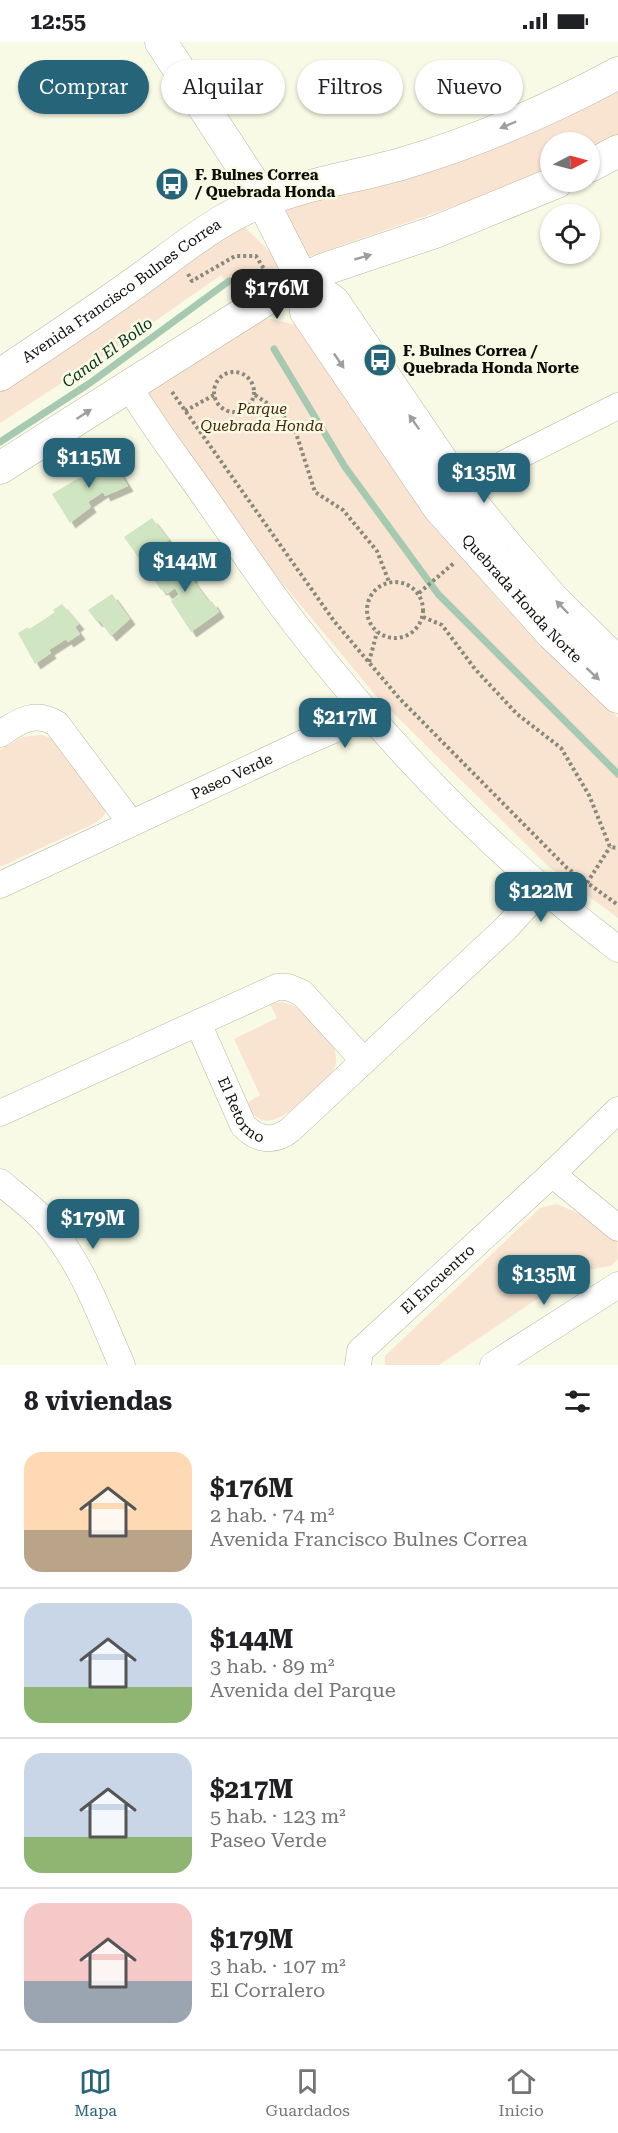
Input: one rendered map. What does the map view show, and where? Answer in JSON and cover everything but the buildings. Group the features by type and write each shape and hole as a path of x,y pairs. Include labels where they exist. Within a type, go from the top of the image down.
{"street":[{"path":"161,42 234,153 262,201 302,279"},
{"name":"Avenida Francisco Bulnes Correa","path":"0,375 217,224 262,201 403,163 455,146 551,106 618,73"},
{"path":"600,161 618,152"},
{"path":"0,468 260,302 302,279 350,260 435,232 540,189"},
{"name":"Quebrada Honda Norte","path":"302,279 334,302 451,500 552,634 618,697"},
{"path":"128,385 280,603 367,713 440,792 490,841 618,949"},
{"path":"451,500 505,463 618,406"},
{"name":"Quebrada Honda Norte","path":"451,500 508,547 554,600 618,663"},
{"name":"Paseo Verde","path":"0,885 367,713"},
{"path":"0,734 30,717 42,717 57,724 131,824"},
{"name":"El Retorno","path":"198,1023 243,1125 252,1134 263,1138 277,1137 286,1133 364,1061 506,928 543,888"},
{"path":"0,1113 271,989 283,987 293,988 306,998 364,1061"},
{"name":"El Encuentro","path":"358,1365 360,1351 618,1110"},
{"path":"552,1174 618,1228"},
{"path":"0,1182 54,1231 72,1256 122,1365"},
{"path":"493,1365 618,1284"}],"path":[{"path":"176,254 192,281 235,256 256,256 266,271"},
{"path":"235,372 242,373 252,382 255,395 253,402 244,411 231,413 219,406 214,395 214,388 222,376 235,372"},
{"path":"172,392 334,621 399,698 567,868 618,905"},
{"path":"185,411 214,395"},
{"path":"255,395 279,411 295,430 315,492 343,510 377,550 389,582"},
{"path":"420,592 457,561"},
{"path":"389,582 400,582 420,592 424,607 423,617 418,626 405,636 393,638 377,632 367,613 367,603 374,591 389,582"},
{"path":"423,617 442,625 475,669 517,714 561,748 589,795 610,847"},
{"path":"369,662 377,632"},
{"path":"587,883 610,847"},
{"path":"610,847 618,848"}],"green space":[{"path":"618,87 618,141 600,149 600,132 540,132 540,173 503,189 308,257 282,205"},
{"path":"242,224 282,264 235,296 221,275 128,340 0,423 0,379"},
{"name":"Parque Quebrada Honda","path":"263,317 296,325 406,488 500,602 618,718 618,918 549,867 377,697 269,567 145,393"},
{"path":"42,735 54,739 106,809 101,819 91,825 0,867 0,750 22,737"},
{"path":"282,1002 301,1010 327,1036 335,1049 336,1060 333,1070 326,1079 294,1108 268,1121 253,1114 247,1103 260,1095 234,1039 277,1018 270,1004"},
{"path":"557,1204 584,1216 617,1241 618,1259 611,1266 587,1270 534,1301 439,1365 385,1365 385,1356 540,1208"}],"waterway":[{"name":"Canal El Bollo","path":"0,442 90,383 229,281"},
{"path":"274,349 345,467 438,594 618,774"}],"place":[{"name":"F. Bulnes Correa / Quebrada Honda","path":"172,184"},
{"name":"F. Bulnes Correa / Quebrada Honda Norte","path":"380,360"}]}
